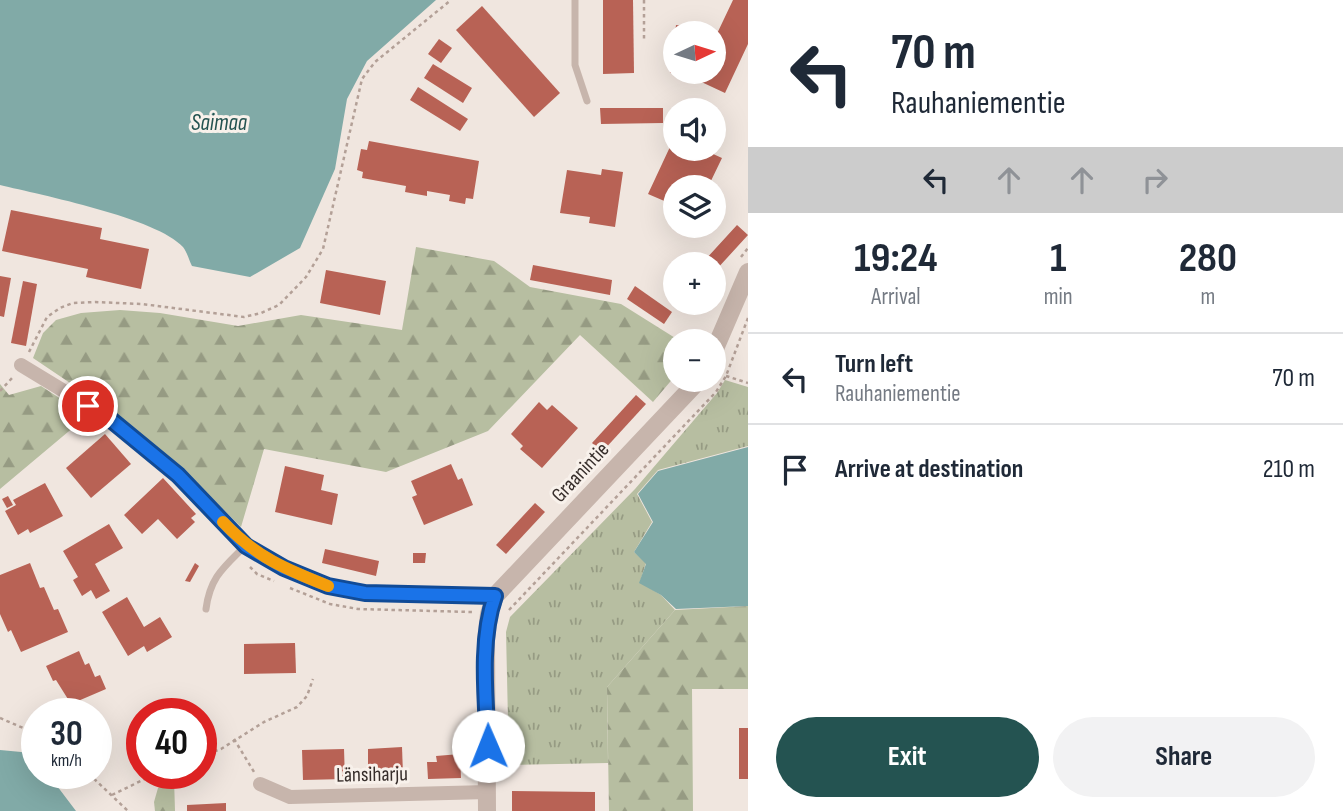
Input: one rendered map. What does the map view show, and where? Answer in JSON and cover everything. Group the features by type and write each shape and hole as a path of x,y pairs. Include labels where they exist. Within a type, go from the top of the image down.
{"street":[{"path":"723,329 748,272"},
{"path":"21,365 110,419 178,475 246,546 284,568 328,586 365,593 495,596 489,614 486,640 488,811"},
{"name":"Graanintie","path":"495,596 688,392"},
{"name":"Länsiharju","path":"260,784 290,797 488,792"}],"lane":[{"path":"575,0 575,65 587,101"},
{"path":"206,609 213,580 246,546"}],"path":[{"path":"0,391 13,378 47,317 73,303 142,304 244,317 261,313 284,300 306,277 323,249 362,79 375,62 451,0"},
{"path":"644,0 644,40"},
{"path":"748,318 726,376 748,383"},
{"path":"506,614 513,603 716,392"},
{"path":"217,750 264,722 297,707 307,696 313,679"},
{"path":"0,718 21,727"},
{"path":"234,739 260,784"},
{"path":"112,795 126,788"},
{"path":"105,789 128,811"}],"green space":[{"path":"416,247 494,261 530,287 621,304 663,330 663,390 653,402 580,335 488,431 386,472 264,449 241,527 185,472 113,412 33,358 43,333 56,320 81,313 120,310 160,313 238,326 301,315 402,330"},
{"path":"726,380 748,387 748,446 658,470 637,494 652,522 634,552 646,563 640,582 661,595 675,610 607,687 608,763 509,765 506,632 510,617 635,489 717,393 726,392"},
{"path":"0,384 9,395 41,386 87,416 0,489"},
{"path":"748,606 748,689 692,689 693,811 609,811 607,687 675,610"},
{"path":"158,789 174,789 175,811 155,811"}],"water":[{"name":"Saimaa","path":"0,0 436,0 367,61 347,99 335,169 300,248 250,277 192,266 183,247 149,226 69,201 0,185"},
{"path":"748,447 748,606 676,609 661,595 639,583 646,564 634,552 653,522 638,494 658,471"},
{"path":"0,750 21,752 21,789 59,789 76,811 0,811"}],"building":[{"path":"603,0 633,0 634,73 603,74"},
{"path":"733,0 748,0 748,44 725,93 706,84 726,84 726,21 723,21"},
{"path":"482,6 560,93 534,117 456,30"},
{"path":"439,39 452,48 441,63 428,54"},
{"path":"433,64 472,88 463,103 424,78"},
{"path":"418,87 468,119 460,131 410,100"},
{"path":"600,108 663,108 663,123 601,124"},
{"path":"369,141 479,161 473,199 466,198 465,204 449,201 450,195 427,191 427,196 405,192 406,186 362,178 363,172 357,170 361,149 367,150"},
{"path":"663,161 721,161 714,175 663,175 663,200 648,194"},
{"path":"602,169 623,172 615,227 589,223 590,217 560,213 567,170 601,175"},
{"path":"11,210 102,228 100,239 149,249 141,289 86,277 88,269 2,251"},
{"path":"737,225 748,235 726,259 726,252 712,252"},
{"path":"533,265 612,280 610,295 530,280"},
{"path":"326,270 386,281 380,315 320,303"},
{"path":"0,276 11,278 4,317 0,316"},
{"path":"23,281 37,284 26,346 11,343"},
{"path":"635,286 663,306 663,315 670,315 664,324 627,299"},
{"path":"636,395 646,404 602,452 592,443"},
{"path":"539,402 547,410 552,405 578,428 542,468 520,449 523,446 511,434"},
{"path":"105,434 131,464 91,498 66,468"},
{"path":"451,464 458,480 462,478 473,505 424,525 412,497 417,495 411,481"},
{"path":"285,466 324,475 321,490 338,494 332,525 275,512"},
{"path":"163,478 196,514 191,518 195,522 177,539 158,519 142,534 124,515"},
{"path":"45,483 63,516 30,533 28,529 18,535 5,511 16,505 13,500"},
{"path":"8,496 13,505 7,508 2,499"},
{"path":"535,503 545,512 506,554 496,545"},
{"path":"109,524 123,548 95,564 110,591 96,599 91,590 82,596 73,580 78,577 63,551"},
{"path":"325,549 379,561 376,576 322,563"},
{"path":"413,553 426,553 425,563 413,563"},
{"path":"30,563 40,588 44,587 54,610 58,609 68,632 21,652 0,614 0,575"},
{"path":"195,563 199,566 190,582 185,581"},
{"path":"127,597 144,627 160,617 172,637 147,652 144,646 128,656 102,612"},
{"path":"295,643 296,673 244,674 244,644"},
{"path":"79,651 85,665 89,663 95,677 100,675 106,689 85,698 67,698 56,680 53,681 46,666"},
{"path":"739,728 748,728 748,779 739,779"},
{"path":"402,747 403,774 368,776 368,749"},
{"path":"344,749 345,779 303,780 302,750"},
{"path":"460,754 461,778 428,779 427,762 437,762 436,756"},
{"path":"512,791 595,792 595,811 512,811"},
{"path":"226,803 226,811 187,811 187,805"}],"slow traffic":[{"path":"223,522 246,546 284,568 328,586"}],"route":[{"path":"88,406 110,419 178,475 246,546 284,568 328,586 365,593 495,596 489,614 486,640 488,746"}]}
